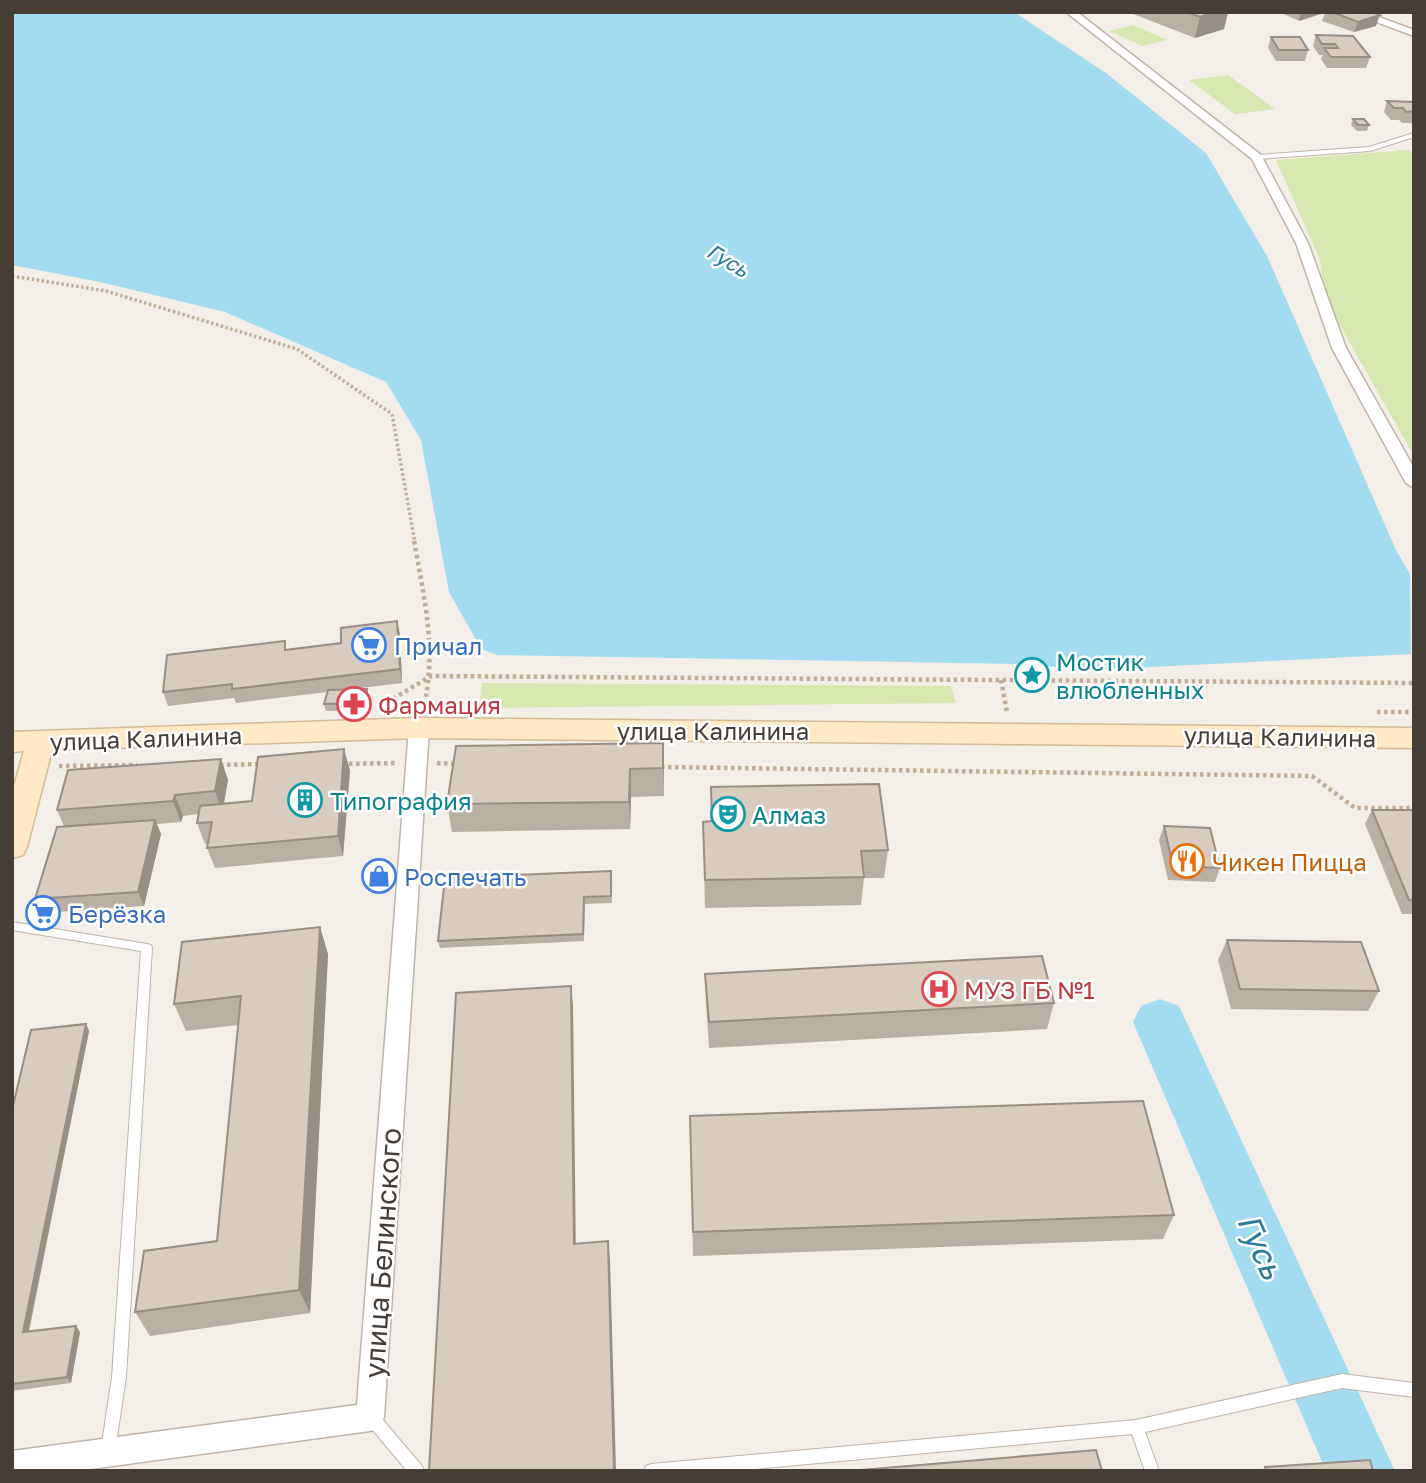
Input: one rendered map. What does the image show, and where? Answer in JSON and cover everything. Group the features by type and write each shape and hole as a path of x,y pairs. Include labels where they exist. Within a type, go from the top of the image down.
{"main road":[{"name":"улица Калинина","path":"12,743 38,753 419,728 1414,738"},
{"path":"12,847 38,753"}],"street":[{"path":"1071,12 1257,157 1302,243 1339,348 1414,483"},
{"path":"1355,12 1414,33"},
{"name":"улица Белинского","path":"370,1417 419,728"},
{"path":"12,1465 370,1417"}],"lane":[{"path":"1257,157 1370,149 1414,135"},
{"path":"12,926 147,948 119,1377 107,1454"},
{"path":"651,1471 1136,1426 1342,1381 1414,1390"},
{"path":"370,1417 417,1471"},
{"path":"1136,1426 1152,1471"}],"path":[{"path":"12,276 106,291 297,349 392,414 431,634 431,676 419,728"},
{"path":"431,676 1414,683"},
{"path":"38,753 143,765"},
{"path":"212,765 266,764"},
{"path":"334,764 458,764"},
{"path":"651,766 1312,776 1355,808 1414,808"}],"green space":[{"path":"1133,25 1167,40 1143,46 1109,31"},
{"path":"1228,75 1275,109 1235,114 1189,80"},
{"path":"1409,150 1414,155 1414,456 1325,299 1320,260 1276,160"},
{"path":"482,683 951,686 956,703 479,708"}],"water":[{"path":"12,12 1014,12 1106,73 1206,153 1267,256 1396,550 1410,574 1411,654 1091,670 1021,664 497,655 484,650 449,592 421,440 386,382 225,312 100,282 12,265"}],"building":[{"path":"1187,12 1215,12 1200,17"},
{"path":"1332,12 1373,12 1380,15 1358,22"},
{"path":"1316,35 1353,36 1370,57 1331,57 1324,48 1338,48 1335,44 1322,44"},
{"path":"1271,37 1300,37 1308,50 1279,50"},
{"path":"1387,101 1414,102 1414,111 1406,112 1403,108 1394,108"},
{"path":"1353,119 1364,119 1369,125 1358,125"},
{"path":"397,621 400,669 232,689 232,684 163,692 167,655 285,641 285,650 341,643 341,628"},
{"path":"367,689 364,703 324,704 328,690"},
{"path":"663,743 663,768 630,769 629,802 447,804 456,746"},
{"name":"Типография","path":"344,749 338,836 207,848 212,822 197,823 200,806 252,801 258,757"},
{"path":"221,759 215,791 175,795 173,801 57,810 68,770"},
{"path":"879,784 888,850 861,851 864,877 705,880 703,822 712,821 711,787"},
{"path":"1372,810 1414,810 1414,900 1409,900"},
{"path":"155,820 138,892 35,899 57,827"},
{"path":"1164,826 1210,828 1220,868 1173,866"},
{"path":"611,871 611,896 584,897 583,934 438,941 445,878"},
{"path":"320,927 299,1290 135,1312 144,1251 217,1241 241,996 174,1004 182,942"},
{"path":"1227,940 1361,942 1379,991 1240,989"},
{"path":"1042,956 1054,1003 709,1022 705,974"},
{"path":"571,986 574,1244 608,1241 614,1471 429,1471 456,993"},
{"path":"86,1024 23,1332 76,1326 67,1377 12,1384 12,1110 31,1030"},
{"path":"1143,1101 1174,1215 693,1232 690,1116"},
{"path":"1096,1450 1102,1471 849,1471"},
{"path":"1370,1460 1373,1471 1266,1471 1265,1467"}],"waterway":[{"name":"Гусь","path":"1160,1022 1361,1471"}],"place":[{"name":"Причал","path":"369,645"},
{"name":"Мостик влюбленных","path":"1032,675"},
{"name":"Фармация","path":"354,704"},
{"name":"Типография","path":"305,800"},
{"name":"Алмаз","path":"728,814"},
{"name":"Чикен Пицца","path":"1187,861"},
{"name":"Роспечать","path":"379,876"},
{"name":"Берёзка","path":"43,913"},
{"name":"МУЗ ГБ №1","path":"939,989"}]}
